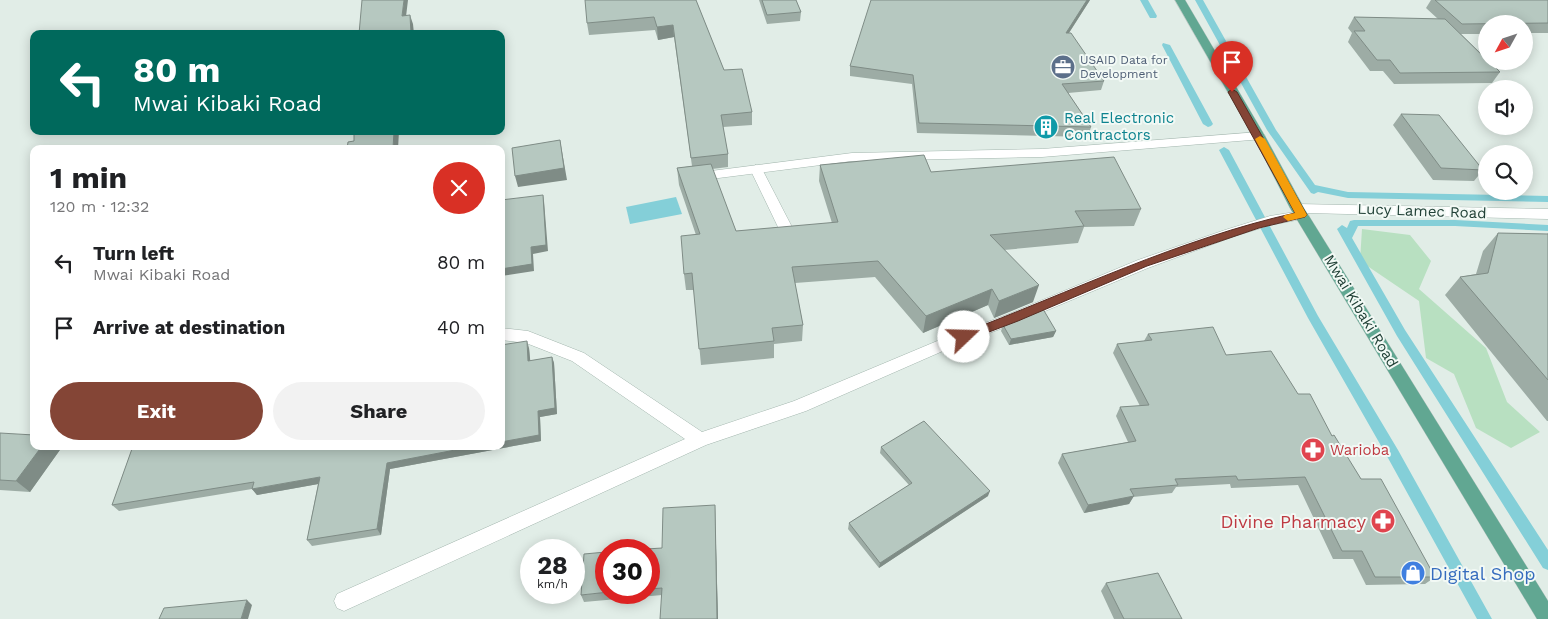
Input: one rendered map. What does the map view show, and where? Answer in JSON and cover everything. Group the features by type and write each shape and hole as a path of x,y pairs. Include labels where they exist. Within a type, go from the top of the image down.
{"main road":[{"name":"Mwai Kibaki Road","path":"1180,0 1259,136 1299,211 1548,619"}],"street":[{"path":"692,177 852,157 1052,152 1259,136"},
{"path":"756,169 786,227"},
{"name":"Lucy Lamec Road","path":"344,600 700,440 800,406 947,343 1014,318 1143,264 1230,233 1299,211 1548,214"},
{"path":"505,334 528,337 578,357 700,440"}],"green space":[{"path":"1362,229 1410,235 1431,261 1419,289 1486,348 1507,402 1540,432 1511,448 1476,428 1454,374 1426,358 1419,301 1360,261"}],"water":[{"path":"676,197 682,214 630,224 626,207"}],"building":[{"path":"362,0 404,0 402,16 410,15 411,30 359,30"},
{"path":"585,0 696,0 724,70 742,69 752,112 721,115 728,154 691,158 673,25 657,27 654,17 587,23"},
{"path":"762,0 796,0 801,12 767,15"},
{"path":"871,0 1087,0 1066,33 1071,33 1104,81 1062,84 1091,127 919,123 913,75 850,66"},
{"path":"1435,0 1548,0 1548,23 1533,23 1533,15 1478,15 1478,24 1462,24"},
{"path":"1354,17 1445,19 1478,51 1478,70 1498,70 1500,72 1400,73 1390,60 1377,60 1354,31 1365,31"},
{"path":"1401,114 1439,115 1478,164 1478,170 1441,168"},
{"path":"354,135 394,135 393,145 348,145 348,142 354,141"},
{"path":"560,140 564,168 515,176 512,148"},
{"path":"924,155 931,172 1114,157 1141,209 1075,211 1084,226 990,235 1039,285 999,301 992,289 926,316 878,261 792,267 803,325 772,328 774,341 699,349 692,273 684,274 681,236 700,234 677,168 711,164 736,231 838,222 820,165"},
{"path":"543,195 546,245 531,247 532,264 505,268 505,200"},
{"path":"1498,233 1548,234 1548,380 1460,277 1488,273"},
{"path":"1043,309 1056,331 1011,339 1003,325"},
{"path":"1213,327 1226,355 1271,351 1298,394 1310,394 1332,436 1334,435 1361,479 1381,479 1435,577 1375,577 1362,551 1342,551 1305,477 1238,480 1236,476 1175,479 1178,485 1130,489 1134,496 1088,505 1062,454 1136,441 1120,407 1149,405 1117,344 1152,340 1148,334"},
{"path":"527,341 528,361 552,357 555,408 538,411 539,435 505,441 505,344"},
{"path":"924,421 990,491 880,563 849,523 912,483 881,447"},
{"path":"0,433 30,435 30,450 39,450 16,481 0,480"},
{"path":"132,450 455,450 387,463 377,529 307,540 320,477 252,489 254,482 112,505"},
{"path":"715,505 717,619 660,619 662,588 660,588 660,548 662,548 663,508"},
{"path":"595,553 595,594 585,595 585,554"},
{"path":"1158,573 1182,619 1124,619 1106,583"},
{"path":"247,600 241,619 159,619 164,608"}],"waterway":[{"path":"1144,0 1153,16"},
{"path":"1199,0 1272,130 1311,187"},
{"path":"1166,45 1208,124"},
{"path":"1224,150 1314,318 1393,454 1485,619"},
{"path":"1311,187 1348,195 1548,199"},
{"path":"1311,187 1314,191"},
{"path":"1348,237 1354,223 1455,223 1548,228"},
{"path":"1342,229 1401,333 1548,563"}],"slow traffic":[{"path":"1260,139 1302,215 1288,217"}],"place":[{"name":"USAID Data for Development","path":"1063,67"},
{"name":"Real Electronic Contractors","path":"1046,127"},
{"name":"Warioba","path":"1313,450"},
{"name":"Divine Pharmacy","path":"1383,521"},
{"name":"Digital Shop","path":"1413,573"}],"route":[{"path":"964,337 1143,264 1230,233 1270,221 1302,215 1259,136 1232,92"}]}
